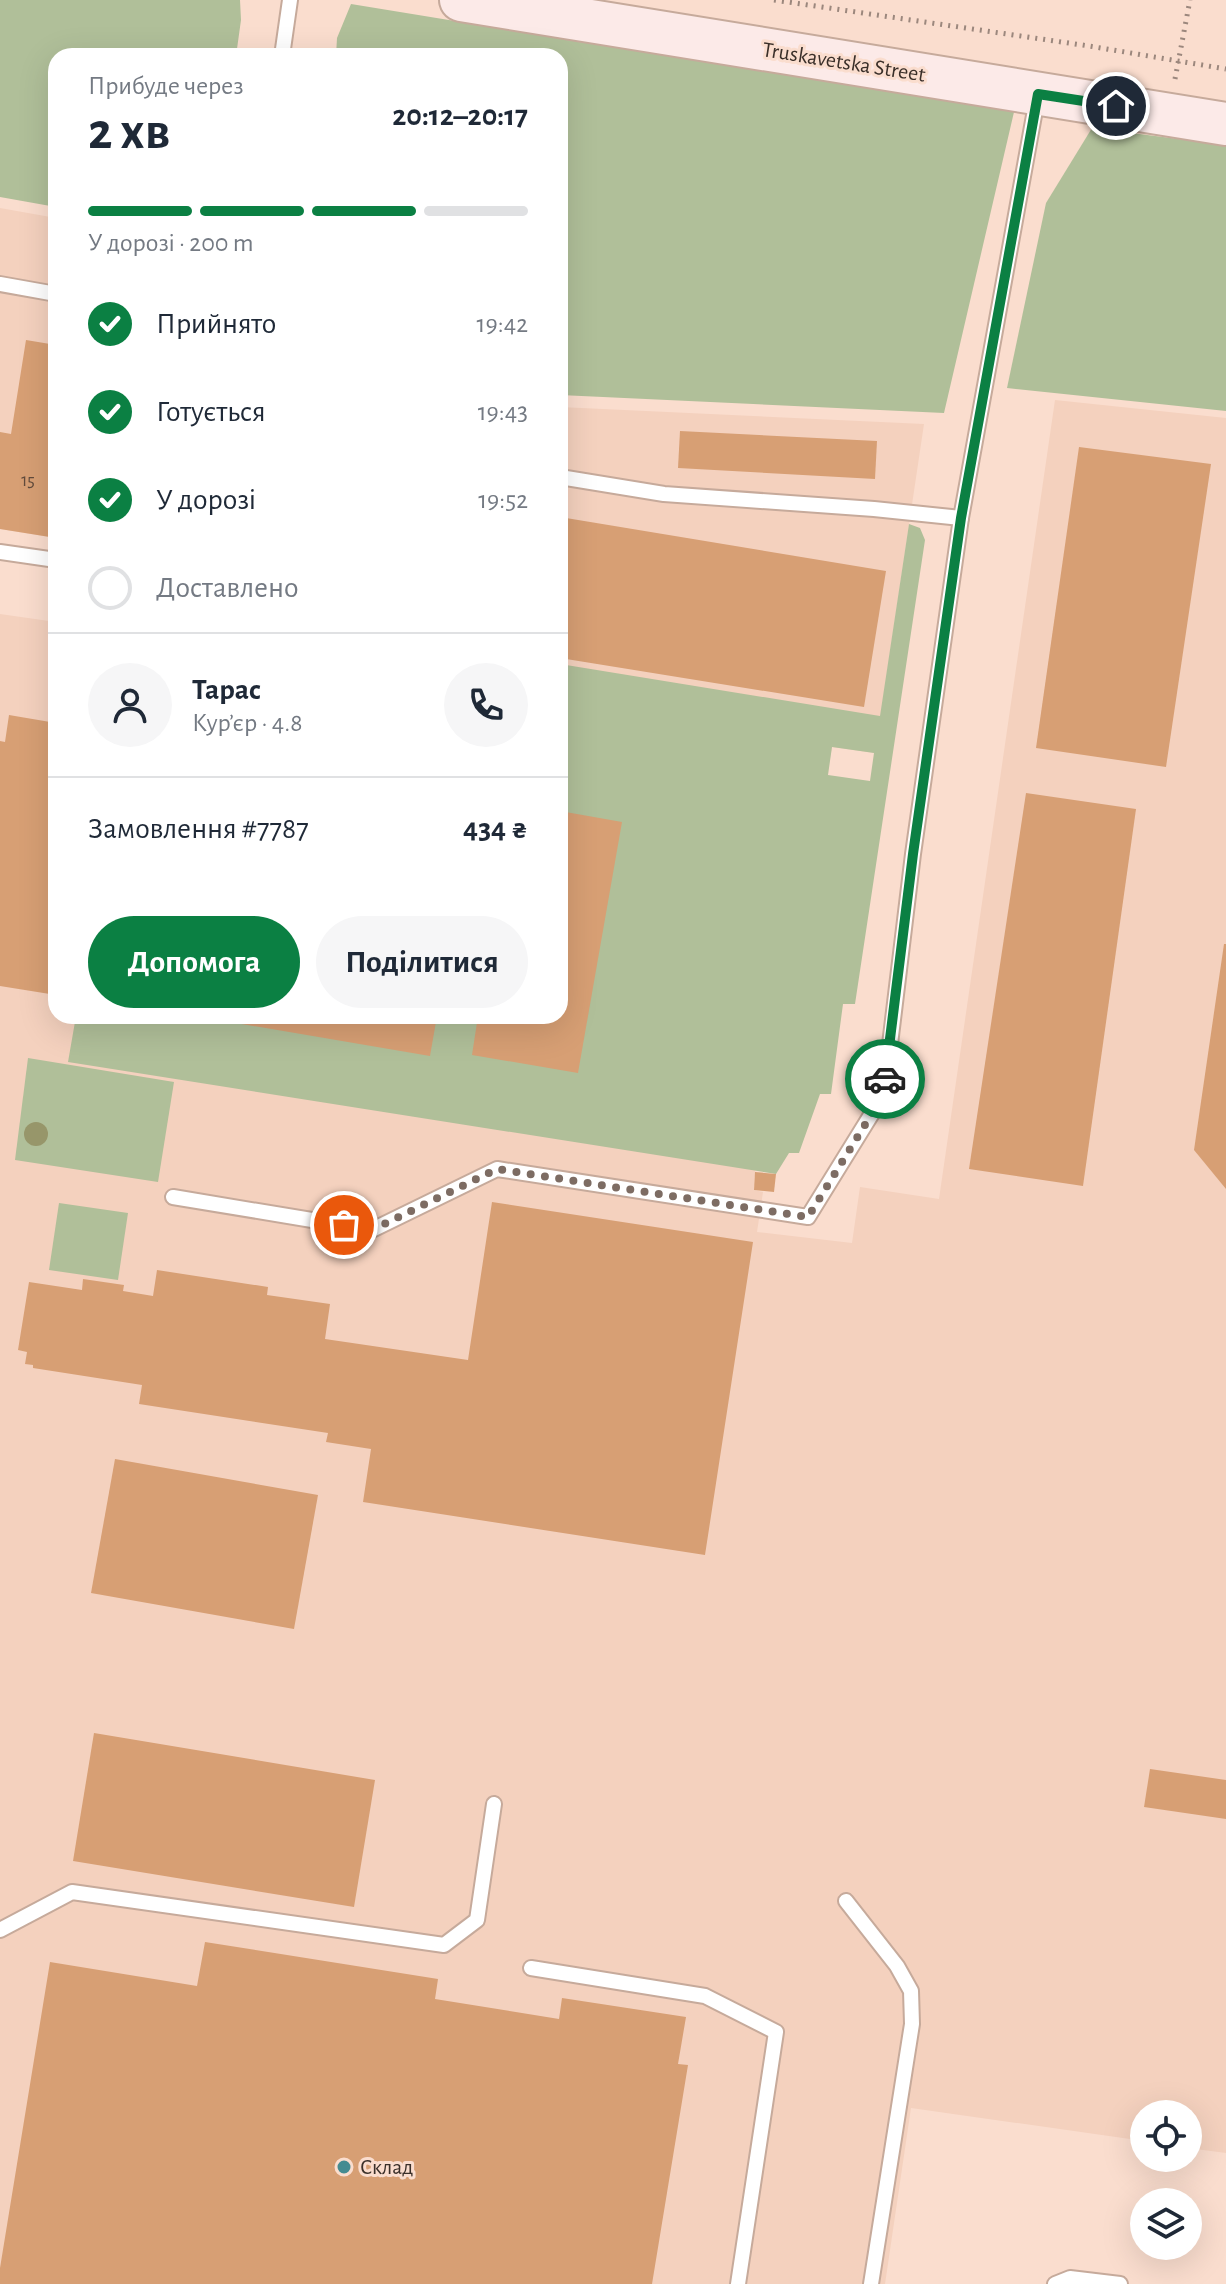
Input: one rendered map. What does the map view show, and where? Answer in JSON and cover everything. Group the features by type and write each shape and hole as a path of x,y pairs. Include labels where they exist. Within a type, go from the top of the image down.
{"street":[{"name":"Truskavetska Street","path":"461,0 1226,124"}],"lane":[{"path":"283,48 290,0"},
{"path":"173,1197 372,1230 497,1169 808,1217 884,1094 913,854 961,518 1038,94"},
{"path":"0,284 48,293"},
{"path":"568,478 664,494 961,518"},
{"path":"0,552 48,559"},
{"path":"0,1930 72,1892 444,1945 477,1920 494,1804"},
{"path":"846,1901 897,1966 911,1991 912,2024 871,2284"},
{"path":"531,1968 705,1996 776,2032 738,2284"},
{"path":"1055,2284 1079,2278 1120,2284"}],"path":[{"path":"774,0 1226,69"},
{"path":"1167,115 1190,0"}],"shaded area":[{"path":"0,208 48,217 48,537 0,529"},
{"path":"1055,400 1226,418 1226,2153 1202,2150 1202,2100 1130,2100 1130,2139 911,2108 885,2284 0,2284 0,614 48,621 48,1024 568,1024 568,407 924,424 875,753 832,747 755,1173 754,1190 763,1192 757,1232 852,1243 860,1187 939,1199"}],"green space":[{"path":"0,0 240,0 237,48 48,48 48,206 0,197"},
{"path":"351,4 1014,112 944,413 568,395 568,48 336,48 337,38"},
{"path":"1092,128 1226,145 1226,411 1007,388 1046,203"},
{"path":"909,524 920,528 925,540 855,1004 843,1004 831,1094 820,1094 799,1153 789,1153 776,1174 68,1062 75,1024 568,1024 568,665 880,716","holes":["832,747 874,753 870,781 828,775"]},
{"path":"28,1058 174,1082 158,1182 15,1160"},
{"path":"59,1203 128,1213 118,1280 49,1270"}],"building":[{"path":"26,340 48,344 48,537 0,529 0,432 11,434"},
{"path":"680,431 877,441 875,479 678,468"},
{"path":"1079,447 1211,464 1166,767 1036,748"},
{"path":"568,518 886,571 864,707 568,659"},
{"path":"9,715 48,722 48,994 0,986 0,741 5,742"},
{"path":"1026,793 1136,809 1083,1186 969,1169"},
{"path":"568,812 622,822 578,1073 472,1055 477,1024 568,1024"},
{"path":"1226,944 1226,1189 1194,1150"},
{"path":"242,1024 436,1024 430,1056"},
{"path":"755,1172 776,1174 774,1192 754,1190"},
{"path":"492,1202 753,1242 705,1555 363,1502 371,1449 326,1442 328,1433 139,1404 142,1385 33,1368 33,1365 25,1364 27,1352 18,1350 29,1282 82,1290 83,1279 124,1285 123,1291 153,1296 157,1270 268,1287 267,1295 330,1304 325,1339 468,1360"},
{"path":"115,1459 318,1495 294,1629 91,1593"},
{"path":"94,1733 375,1780 354,1907 73,1861"},
{"path":"1150,1769 1226,1780 1226,1819 1144,1807"},
{"name":"Склад","path":"205,1942 438,1979 435,1999 559,2019 562,1998 686,2017 678,2064 688,2065 652,2284 0,2284 0,2268 50,1962 197,1986"}],"way so far":[{"path":"344,1225 372,1230 497,1169 808,1217 884,1094 885,1079"}],"place":[{"name":"Склад","path":"344,2167"}],"route":[{"path":"885,1079 913,854 961,518 1038,94 1116,106"}]}
